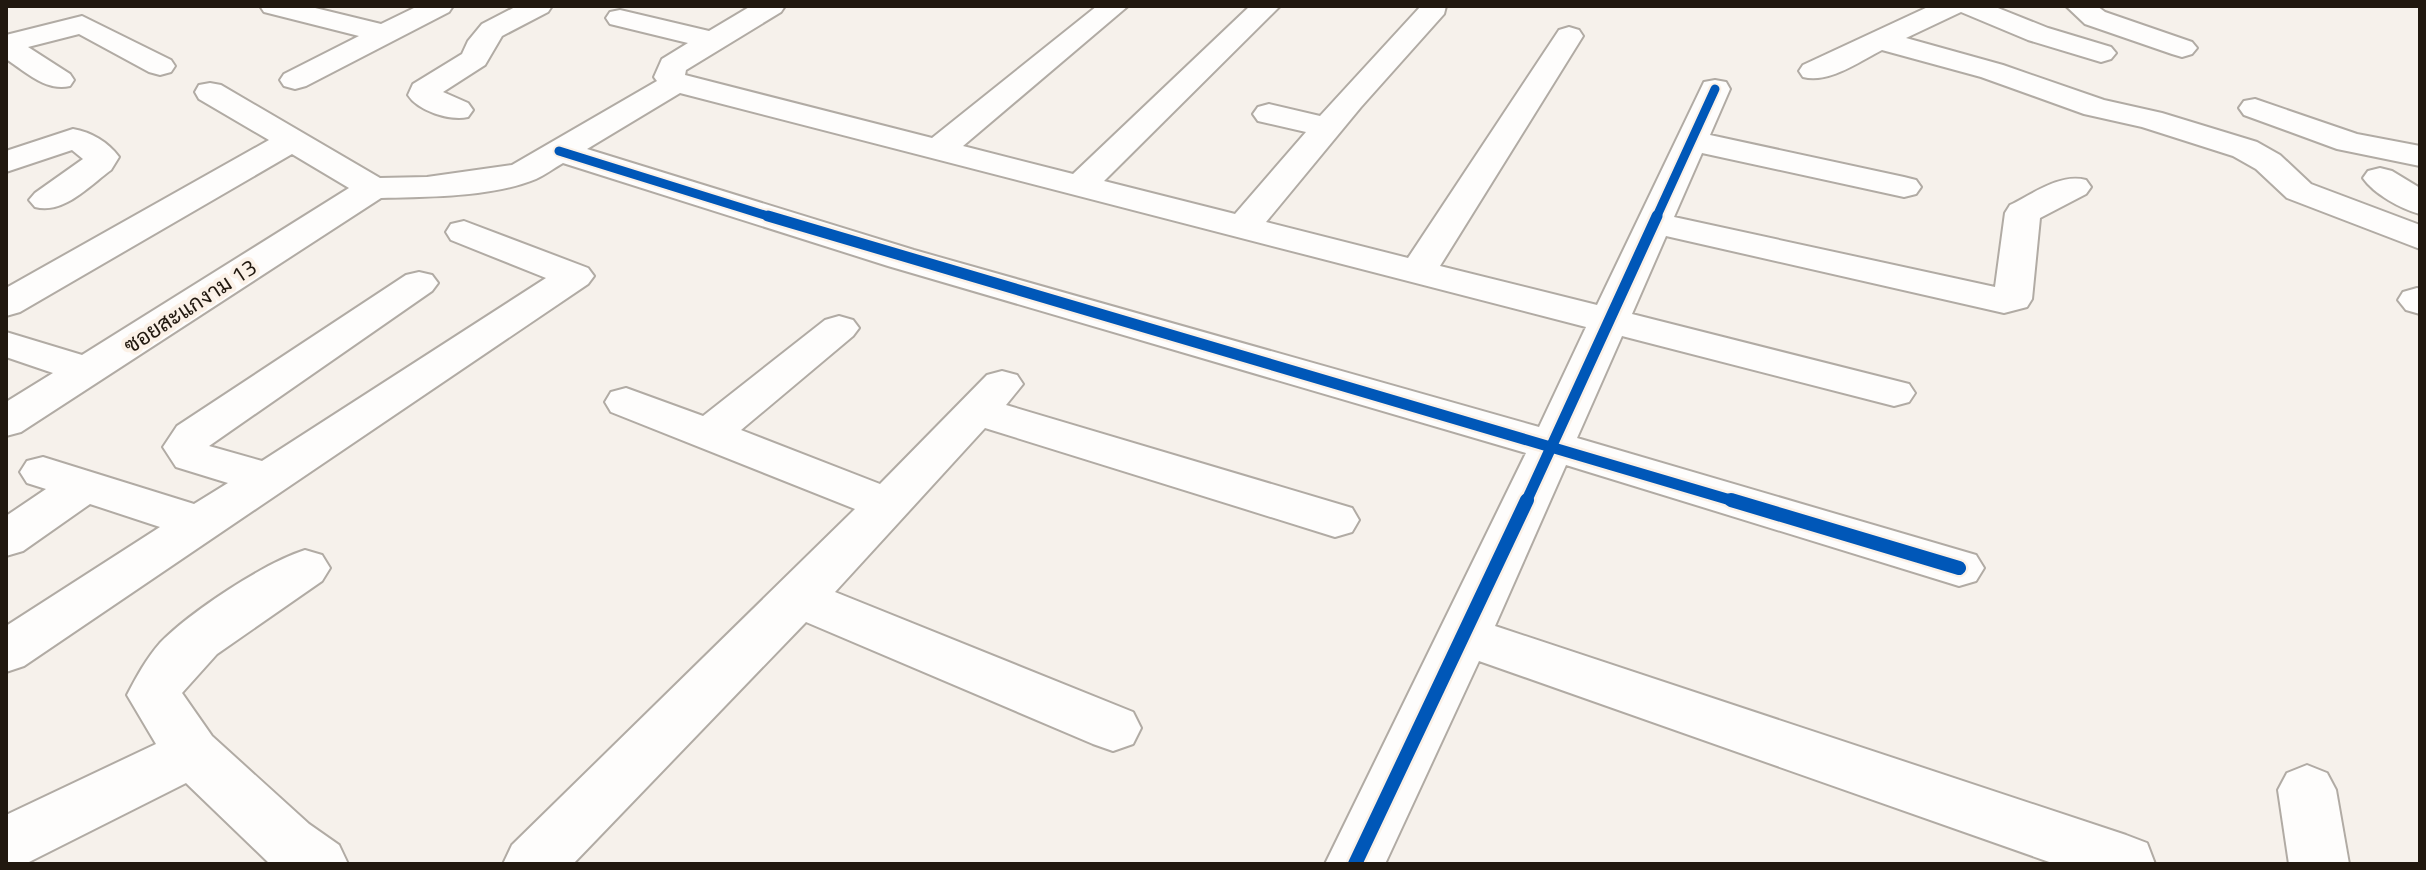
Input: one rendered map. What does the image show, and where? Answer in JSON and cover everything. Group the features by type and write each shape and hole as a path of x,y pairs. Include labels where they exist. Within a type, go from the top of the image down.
{"street":[{"path":"274,6 394,29 482,41"},
{"path":"295,80 439,6"},
{"path":"457,110 423,95 424,91 475,59 482,41 492,30 538,6"},
{"path":"771,6 673,65 669,77 676,83 1894,393"},
{"path":"938,150 1114,6"},
{"path":"1080,186 1266,6"},
{"path":"1814,71 1952,6"},
{"path":"1969,6 2038,34 2101,53"},
{"path":"2080,6 2095,18 2182,48"},
{"path":"1243,227 1327,127 1434,8"},
{"path":"620,18 714,41"},
{"path":"6,45 82,24 160,66"},
{"path":"1419,270 1569,36"},
{"path":"1883,41 1992,71 2095,107 2151,120 2245,149 2268,162 2299,191 2420,238"},
{"path":"6,45 59,80"},
{"path":"210,92 373,188 427,187 524,172 676,83"},
{"path":"1355,864 1465,636 1715,89"},
{"path":"2255,108 2349,142 2420,156"},
{"path":"1269,114 1327,127"},
{"path":"6,162 73,139 102,157 99,163 47,200"},
{"path":"6,304 292,141"},
{"path":"1691,141 1904,187"},
{"path":"559,151 915,262 1552,446 1959,568"},
{"path":"2380,178 2420,203"},
{"path":"1654,223 2004,301 2013,299 2023,213 2074,187"},
{"name":"ซอยสะแกงาม 13","path":"6,422 373,188"},
{"path":"6,652 575,276 464,232"},
{"path":"269,479 192,456 185,447 193,436 419,283"},
{"path":"709,434 839,328"},
{"path":"6,344 89,371"},
{"path":"533,864 799,598 989,397 1335,520"},
{"path":"626,402 887,504"},
{"path":"6,539 64,478 177,515"},
{"path":"289,857 192,753 154,695 161,676 180,654 305,568"},
{"path":"799,598 1113,728"},
{"path":"1465,636 2126,862"},
{"path":"6,844 192,753"},
{"path":"2307,790 2319,864"}],"cycle path":[{"path":"1355,864 1465,636 1715,89"},
{"path":"559,151 901,258 1552,446 1959,568"}]}
